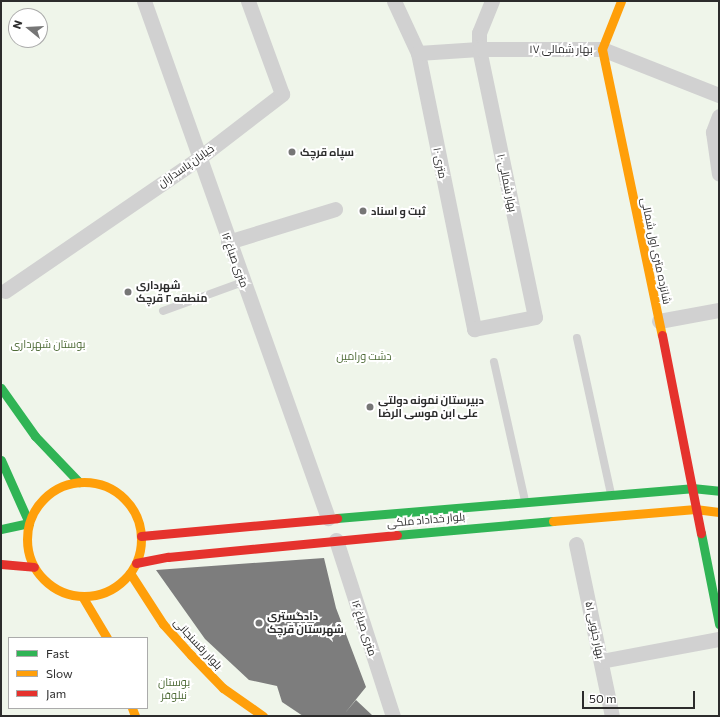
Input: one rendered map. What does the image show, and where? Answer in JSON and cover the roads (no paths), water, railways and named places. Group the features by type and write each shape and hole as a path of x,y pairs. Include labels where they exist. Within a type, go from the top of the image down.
{"street":[{"name":"۱۶ متری صباغ","path":"144,1 228,242 328,518"},
{"name":"خیابان پاسداران","path":"2,292 199,158 282,94 248,1"},
{"name":"۱۰ متری","path":"394,1 418,53 474,329"},
{"name":"بهار شمالی ۱۰","path":"474,329 535,317 479,49 479,33 492,1"},
{"path":"602,49 621,1"},
{"name":"بهار شمالی ۱۷","path":"418,53 479,49 602,49 719,95"},
{"name":"شانزده متری اول شمالی","path":"602,49 659,321 719,624"},
{"path":"719,116 713,132 719,174"},
{"path":"228,242 335,209"},
{"path":"659,321 719,310"},
{"path":"1,388 35,436 79,482"},
{"path":"1,460 29,523"},
{"path":"79,482 95,482 109,487 122,496 132,507 139,521 141,536 140,550 136,563 121,583 109,591 96,595 82,596 68,594 54,588 43,579 34,567 29,553 27,538 29,523 36,507 48,494 63,486 79,482"},
{"name":"بلوار خداداد ملکی","path":"141,536 328,518 611,494 692,488 719,491"},
{"name":"بلوار خداداد ملکی","path":"136,563 168,557 336,540 696,509 719,512"},
{"path":"1,529 29,523"},
{"name":"۱۶ متری صباغ","path":"336,540 393,716"},
{"name":"بهار جنوبی ۵۱","path":"576,544 612,716"},
{"path":"1,564 34,567"},
{"name":"بلوار رفسنجانی","path":"130,573 163,624 191,655 223,688 263,716"},
{"path":"82,596 107,637"},
{"path":"601,661 719,638"}],"lane":[{"path":"163,311 243,282"},
{"path":"577,338 611,494"},
{"path":"494,362 524,501"}],"place":[{"name":"سپاه قرچک","path":"292,152"},
{"name":"ثبت و اسناد","path":"363,211"},
{"name":"شهرداری منطقه ۲ قرچک","path":"128,292"},
{"name":"دبیرستان نمونه دولتی علی ابن موسی الرضا","path":"370,407"},
{"name":"دادگستری شهرستان قرچک","path":"259,623"}],"park label":[{"name":"بوستان شهرداری","path":"48,344"},
{"name":"دشت ورامین","path":"364,356"},
{"name":"بوستان نیلوفر","path":"174,689"}]}
